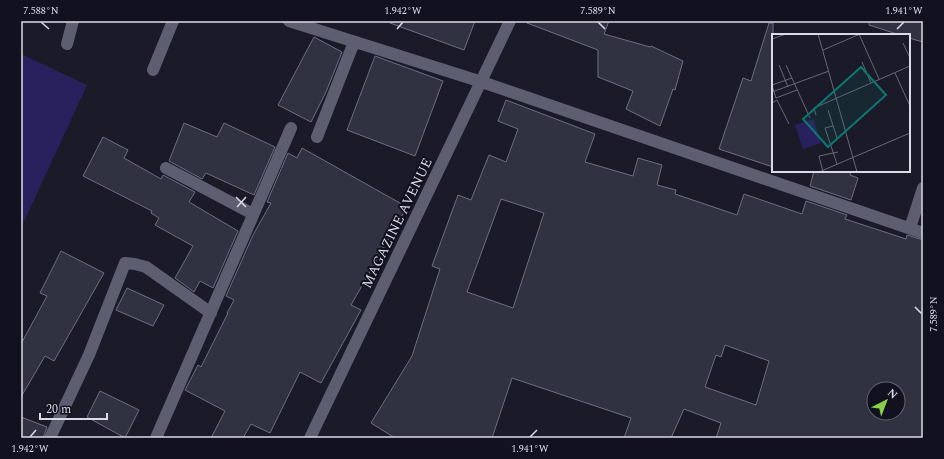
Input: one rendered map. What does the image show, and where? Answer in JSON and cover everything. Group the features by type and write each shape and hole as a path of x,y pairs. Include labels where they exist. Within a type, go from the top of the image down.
{"street":[{"path":"67,44 73,21"},
{"path":"153,70 173,21"},
{"path":"289,21 482,82 923,233"},
{"name":"MAGAZINE AVENUE","path":"310,438 510,21"},
{"path":"317,137 354,42"},
{"path":"156,438 291,128"},
{"path":"166,168 253,214"},
{"path":"910,228 923,188"},
{"path":"50,438 89,355 125,263 146,267 210,313"}],"shaded area":[{"path":"21,54 87,85 21,228"}],"building":[{"path":"390,21 475,21 464,50 390,23"},
{"path":"527,21 609,21 604,34 650,47 651,46 683,61 675,90 673,89 660,126 626,109 633,91 598,77 598,50 527,23"},
{"path":"869,21 923,21 923,42 910,38 910,34 897,34 869,25"},
{"path":"769,23 773,23 772,167 719,149 743,78 751,81"},
{"path":"314,37 342,52 326,92 311,122 278,105"},
{"path":"375,56 443,81 415,156 347,130"},
{"path":"506,100 595,134 585,162 633,176 638,158 662,165 657,185 676,190 675,194 737,215 744,194 802,214 806,201 847,215 845,219 906,239 907,235 923,240 923,438 716,438 721,423 684,409 671,438 624,438 631,418 512,378 492,438 395,438 371,423 412,356 440,269 432,266 458,195 471,200 489,155 506,162 518,129 498,121","holes":["501,199 544,213 513,308 467,292","725,345 769,361 756,405 705,387 716,355 721,357"]},
{"path":"184,123 217,137 224,123 275,147 254,195 206,173 202,179 169,161"},
{"path":"103,137 128,150 124,158 161,179 163,175 195,192 189,202 238,231 213,288 200,281 194,292 175,278 193,246 155,225 159,218 151,213 152,211 83,176"},
{"path":"302,148 407,207 351,305 361,310 321,383 300,372 270,433 251,424 243,438 211,438 225,411 185,390 198,365 201,367 234,300 226,296 253,235 271,203 267,202 288,153 297,158"},
{"path":"814,172 851,172 850,175 858,178 851,200 810,186"},
{"path":"61,251 104,273 54,361 45,356 21,397 21,344 47,296 40,293"},
{"path":"127,288 164,305 153,326 116,310"},
{"path":"100,391 139,410 125,438 87,417"},
{"path":"21,417 47,427 43,438 21,438"}]}
